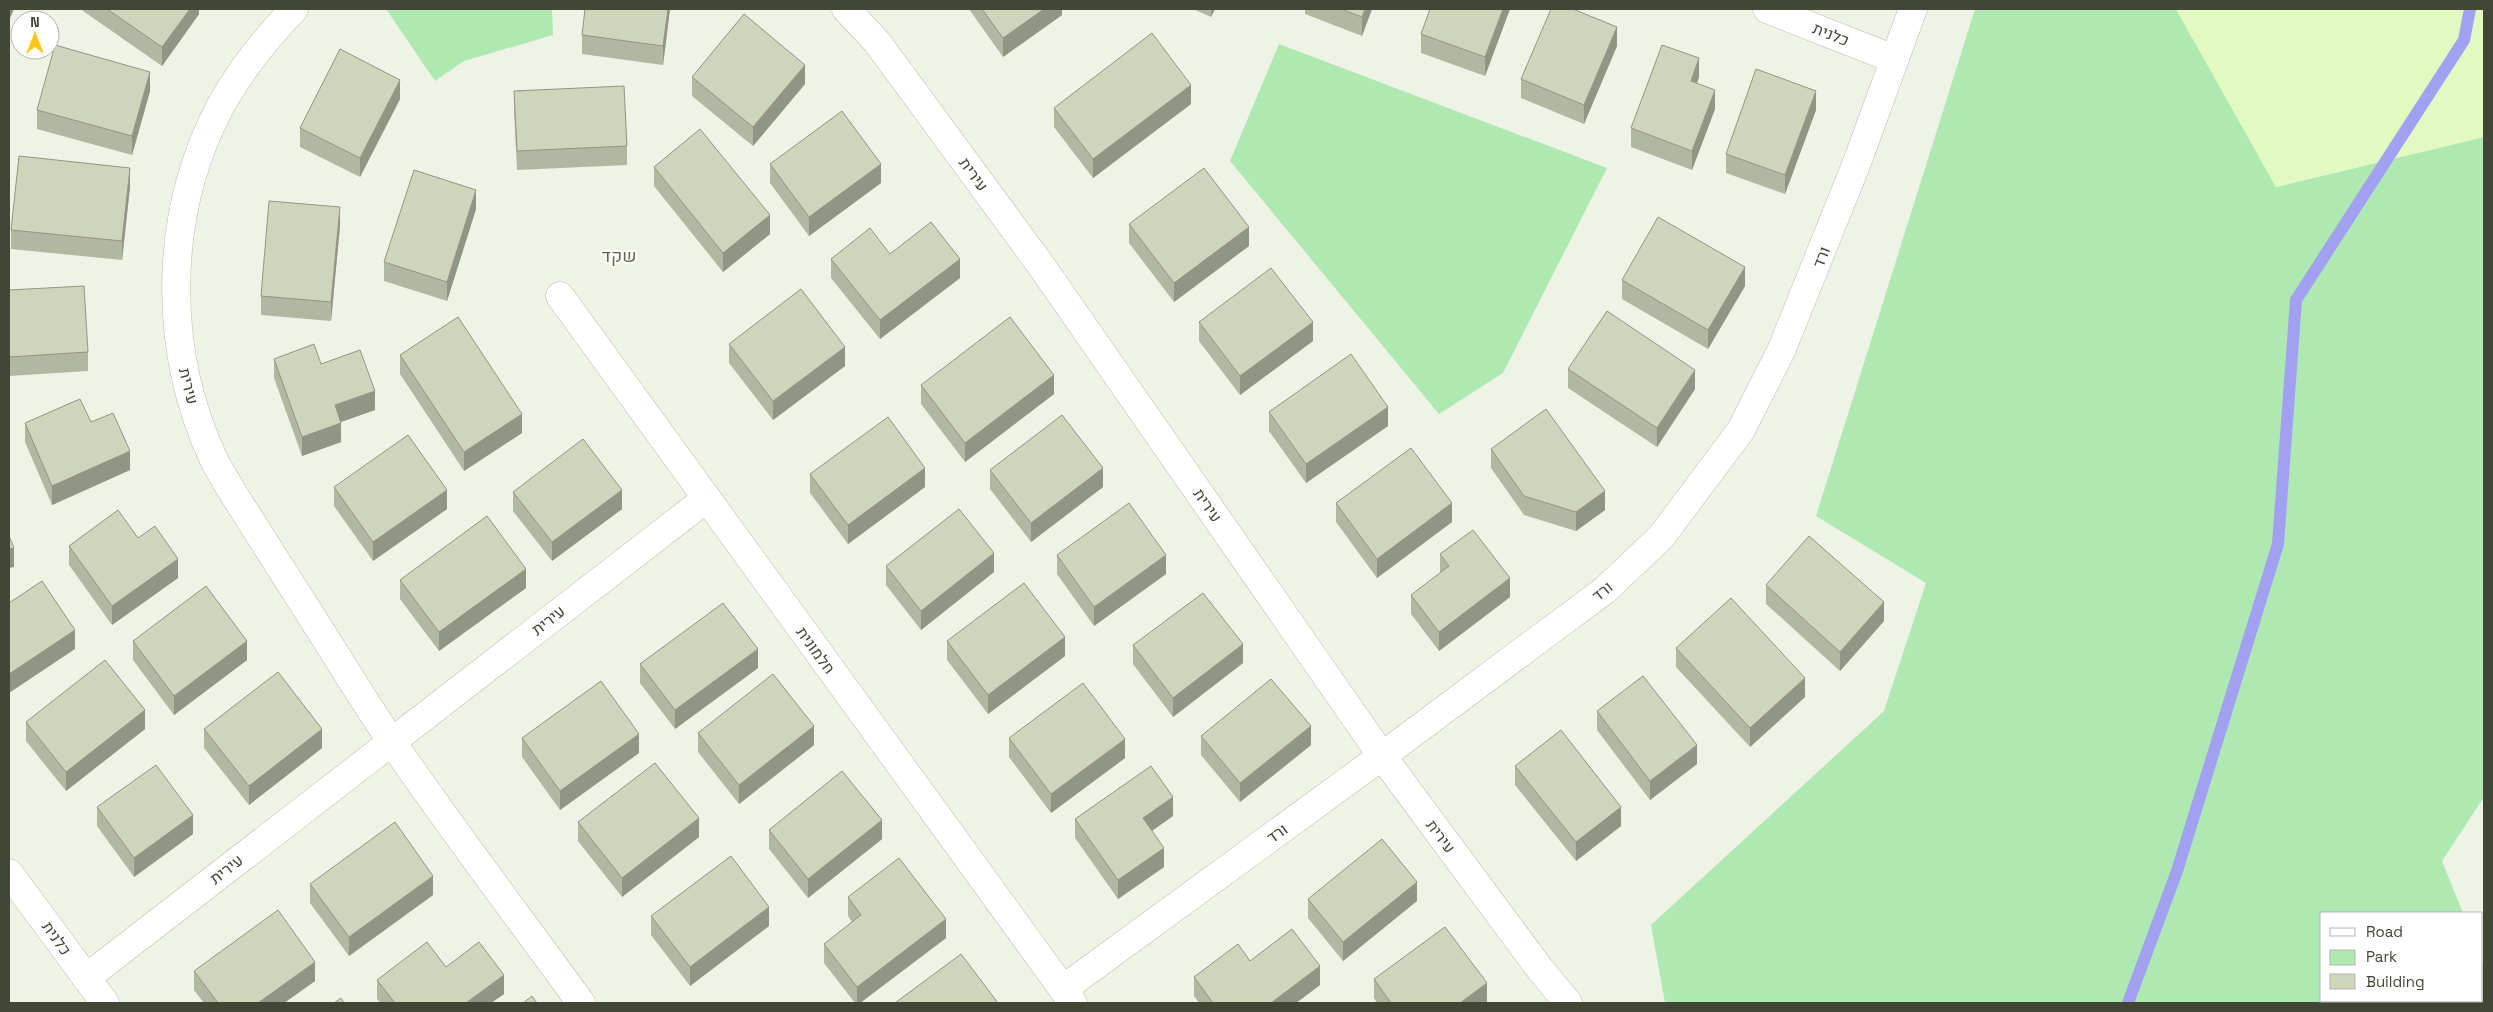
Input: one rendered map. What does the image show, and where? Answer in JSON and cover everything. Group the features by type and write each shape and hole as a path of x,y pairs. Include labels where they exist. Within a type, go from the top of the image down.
{"street":[{"name":"עירית","path":"294,9 271,33 244,68 221,106 196,165 178,238 177,322 185,377 196,413 215,461 391,741 581,1003"},
{"name":"עירית","path":"846,9 877,42 1040,264 1382,756 1568,1003"},
{"name":"כלנית","path":"1768,9 1894,59"},
{"name":"ורד","path":"1068,996 1382,756 1605,590 1660,537 1696,492 1741,430 1782,351 1856,165 1913,9"},
{"name":"חלמונית","path":"560,296 1068,996"},
{"name":"עירית","path":"86,978 706,499"},
{"name":"כלנית","path":"9,873 105,1003"}],"green space":[{"path":"386,9 552,9 553,35 464,61 435,81"},
{"path":"1975,9 2176,9 2276,187 2484,137 2484,797 2442,861 2463,912 2320,912 2320,1002 2483,1002 2483,966 2484,1003 1665,1003 1651,925 1884,711 1926,583 1816,516"},
{"path":"1279,44 1607,168 1503,373 1439,414 1230,161"}],"sand":[{"path":"2176,9 2484,9 2484,137 2276,187"}],"building":[{"path":"107,9 190,9 162,47"},
{"path":"585,9 668,9 663,46 582,35"},
{"path":"982,9 1044,9 1003,38"},
{"path":"1341,9 1365,9 1362,17"},
{"path":"1430,9 1503,9 1485,57 1421,34"},
{"path":"1551,9 1573,9 1617,27 1584,105 1521,79"},
{"path":"744,14 805,65 753,127 692,77"},
{"path":"1152,33 1191,85 1093,159 1054,108"},
{"path":"1662,45 1699,58 1691,81 1715,90 1692,151 1631,128"},
{"path":"60,46 150,72 132,136 37,110 51,60 60,60"},
{"path":"340,49 400,80 360,158 300,128"},
{"path":"1756,69 1816,91 1785,175 1726,154"},
{"path":"624,86 627,146 517,151 514,91"},
{"path":"842,111 881,164 809,217 770,164"},
{"path":"700,129 770,215 723,253 654,167"},
{"path":"19,156 130,168 122,241 11,230"},
{"path":"1204,168 1249,227 1174,283 1129,224"},
{"path":"414,170 476,190 447,282 384,262"},
{"path":"269,201 340,207 331,302 261,296"},
{"path":"1658,217 1745,267 1708,330 1622,280"},
{"path":"931,222 960,259 880,320 831,259 870,228 890,254"},
{"path":"1271,268 1313,322 1240,376 1199,322"},
{"path":"84,286 88,352 9,357 9,290"},
{"path":"801,289 845,347 773,401 729,344"},
{"path":"1607,311 1695,370 1657,428 1568,369"},
{"path":"458,317 522,414 464,452 400,355"},
{"path":"1010,317 1054,375 965,443 921,385"},
{"path":"314,344 321,364 360,350 375,391 335,405 341,423 302,437 274,359"},
{"path":"1351,354 1388,407 1306,464 1269,412"},
{"path":"80,399 91,422 113,413 130,451 52,486 25,423"},
{"path":"1546,409 1605,491 1576,512 1524,496 1491,449"},
{"path":"1062,415 1103,468 1031,523 990,470"},
{"path":"888,417 925,468 848,525 810,474"},
{"path":"408,435 447,490 373,542 334,487"},
{"path":"583,439 622,490 552,542 513,492"},
{"path":"1411,448 1452,503 1377,559 1336,503"},
{"path":"1129,503 1166,555 1094,607 1057,555"},
{"path":"959,509 994,553 921,611 886,566"},
{"path":"118,510 138,538 155,526 178,559 112,606 69,546"},
{"path":"487,516 526,569 439,632 400,580"},
{"path":"1473,530 1510,578 1439,632 1411,595 1449,566 1440,554"},
{"path":"9,536 14,548 9,549"},
{"path":"1809,536 1884,602 1840,652 1766,585"},
{"path":"42,581 75,630 9,674 9,603"},
{"path":"1024,583 1065,637 988,695 947,641"},
{"path":"206,586 247,641 174,696 133,641"},
{"path":"1203,593 1243,644 1173,698 1133,645"},
{"path":"1731,598 1805,678 1750,728 1676,648"},
{"path":"723,603 758,649 675,710 640,664"},
{"path":"105,660 145,710 66,772 26,722"},
{"path":"278,672 322,729 249,786 204,729"},
{"path":"773,674 814,726 739,785 698,733"},
{"path":"1643,676 1697,745 1650,781 1597,711"},
{"path":"1271,679 1311,726 1240,783 1201,736"},
{"path":"601,681 639,734 560,791 522,738"},
{"path":"1083,683 1125,739 1051,794 1009,738"},
{"path":"1561,730 1621,807 1576,842 1515,766"},
{"path":"655,763 699,818 622,878 578,822"},
{"path":"156,765 193,815 134,858 97,807"},
{"path":"1151,766 1173,797 1143,818 1164,848 1118,880 1075,819"},
{"path":"842,771 882,820 808,879 769,830"},
{"path":"395,822 433,876 349,937 310,884"},
{"path":"1382,839 1417,882 1343,942 1308,899"},
{"path":"731,856 769,907 690,967 651,916"},
{"path":"899,858 946,919 857,987 824,944 861,915 848,897"},
{"path":"278,910 315,962 258,1003 218,1003 194,971"},
{"path":"1445,927 1487,983 1460,1003 1391,1003 1374,979"},
{"path":"1292,929 1320,966 1271,1003 1213,1003 1194,977 1238,944 1250,961"},
{"path":"427,942 446,967 479,942 504,975 466,1003 395,1003 377,980"},
{"path":"961,954 998,1003 895,1003"},
{"path":"532,996 537,1003 523,1003"},
{"path":"341,998 344,1003 334,1003"}],"waterway":[{"path":"2128,1003 2177,871 2278,544 2296,300 2464,40 2470,9"}],"district":[{"name":"שקד","path":"619,256"}]}
